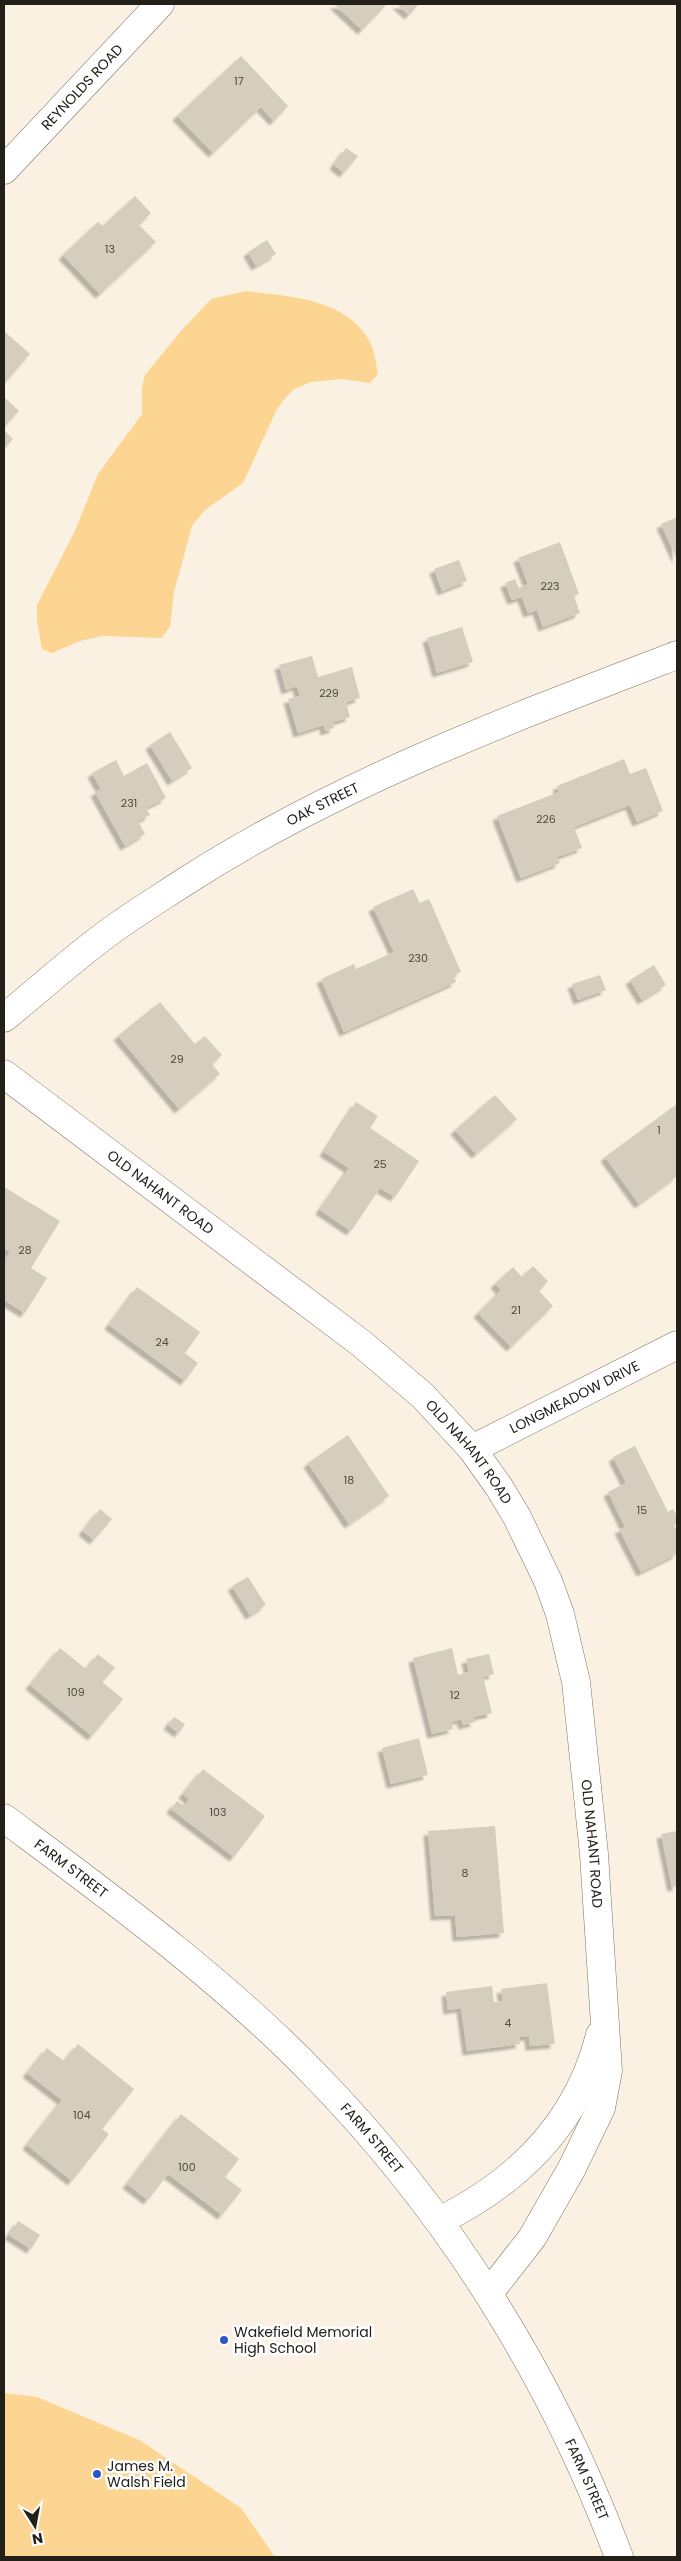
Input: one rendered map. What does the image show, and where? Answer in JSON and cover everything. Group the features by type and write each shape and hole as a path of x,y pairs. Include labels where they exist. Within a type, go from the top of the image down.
{"street":[{"name":"REYNOLDS ROAD","path":"4,170 160,4"},
{"name":"OAK STREET","path":"4,1018 101,938 188,880 277,829 355,789 442,750 677,655"},
{"name":"OLD NAHANT ROAD","path":"4,1074 362,1344 423,1396 472,1449 499,1486 533,1548 560,1614 576,1682 587,1768 602,1966 603,2024 608,2071 605,2094 596,2121 532,2238 489,2293"},
{"name":"LONGMEADOW DRIVE","path":"472,1449 677,1344"},
{"name":"FARM STREET","path":"4,1818 166,1942 258,2022 314,2074 406,2178 439,2221 489,2293 517,2340 562,2425 602,2510 619,2557"},
{"name":"OLD NAHANT ROAD","path":"439,2221 471,2205 501,2185 528,2161 552,2134 572,2104 588,2072 603,2024"}],"shaded area":[{"path":"246,291 316,302 348,317 361,329 371,344 378,374 370,383 342,379 311,382 294,389 287,396 277,409 243,483 205,510 192,526 174,592 170,626 162,638 102,636 80,641 52,653 42,649 37,621 37,605 75,531 98,474 142,414 142,388 145,375 181,331 211,299"},
{"name":"James M. Walsh Field","path":"4,2393 37,2397 139,2440 241,2508 275,2557 4,2557"}],"building":[{"path":"334,4 387,4 362,30"},
{"path":"397,4 419,4 409,15"},
{"path":"241,56 288,106 274,121 261,107 213,153 177,116"},
{"path":"346,148 358,156 344,173 334,165"},
{"path":"135,196 151,213 139,225 156,242 100,294 63,255 98,222 103,226"},
{"path":"267,240 276,254 256,266 248,252"},
{"path":"4,331 30,354 4,384"},
{"path":"4,397 19,411 4,427"},
{"path":"4,430 13,439 4,449"},
{"path":"677,517 677,559 661,524"},
{"path":"560,542 579,594 574,596 580,613 543,627 537,610 528,613 522,597 512,600 505,583 515,579 519,588 528,584 518,558"},
{"path":"459,560 467,581 442,591 434,569"},
{"path":"462,627 473,662 437,673 427,638"},
{"path":"312,656 318,677 352,667 360,698 346,702 350,717 333,722 334,728 325,731 324,725 298,733 288,699 300,696 297,686 286,690 279,665"},
{"path":"170,732 192,768 172,781 150,745"},
{"path":"624,759 630,774 646,768 663,811 637,822 630,805 574,827 582,848 557,857 560,863 521,878 497,816 559,792 557,786"},
{"path":"116,760 124,776 147,763 166,798 146,808 150,815 138,821 145,834 125,846 95,792 101,789 92,773"},
{"path":"413,889 420,903 429,899 461,972 453,975 456,982 344,1032 321,979 354,964 356,969 394,952 373,907"},
{"path":"654,965 666,985 642,1000 630,980"},
{"path":"600,975 606,990 578,1000 572,984"},
{"path":"160,1002 195,1044 205,1036 222,1055 212,1064 220,1074 179,1109 118,1036"},
{"path":"495,1095 517,1119 476,1154 455,1130"},
{"path":"356,1102 378,1116 370,1128 419,1161 395,1197 380,1188 351,1231 320,1210 349,1168 324,1152"},
{"path":"677,1104 677,1176 639,1204 605,1157"},
{"path":"4,1187 60,1221 31,1268 47,1278 25,1313 4,1300 4,1262 10,1252 4,1248"},
{"path":"533,1266 548,1281 539,1291 553,1306 511,1347 478,1313 501,1290 495,1284 513,1267 522,1277"},
{"path":"137,1287 200,1332 185,1353 198,1363 185,1381 109,1325"},
{"path":"348,1435 389,1496 349,1524 308,1463"},
{"path":"635,1446 668,1512 673,1509 677,1517 677,1523 674,1525 677,1531 677,1554 641,1572 619,1529 625,1527 608,1492 626,1483 613,1457"},
{"path":"100,1509 112,1519 94,1540 83,1531"},
{"path":"248,1577 266,1605 250,1615 232,1586"},
{"path":"60,1648 86,1669 98,1654 115,1668 102,1682 123,1699 92,1736 30,1685"},
{"path":"452,1648 458,1675 469,1672 466,1659 489,1654 494,1674 483,1677 492,1713 473,1717 475,1722 463,1725 461,1719 451,1722 453,1729 432,1734 413,1658"},
{"path":"174,1717 185,1724 179,1733 168,1725"},
{"path":"419,1738 428,1775 391,1784 382,1748"},
{"path":"203,1769 265,1816 234,1857 171,1809 177,1801 184,1806 189,1799 183,1794"},
{"path":"495,1826 504,1933 457,1937 455,1915 435,1916 428,1831"},
{"path":"677,1831 677,1886 672,1887 661,1834"},
{"path":"547,1983 555,2044 530,2046 529,2036 519,2037 520,2044 467,2051 461,2008 448,2010 446,1992 492,1986 494,2002 503,2001 501,1989"},
{"path":"78,2044 134,2089 102,2129 109,2134 72,2181 27,2145 62,2100 27,2073 47,2048 64,2061"},
{"path":"181,2114 239,2159 225,2177 242,2190 222,2215 168,2174 148,2200 127,2184"},
{"path":"18,2221 40,2235 31,2249 9,2235"}],"place":[{"name":"Wakefield Memorial High School","path":"224,2340"},
{"name":"James M. Walsh Field","path":"97,2474"}]}
